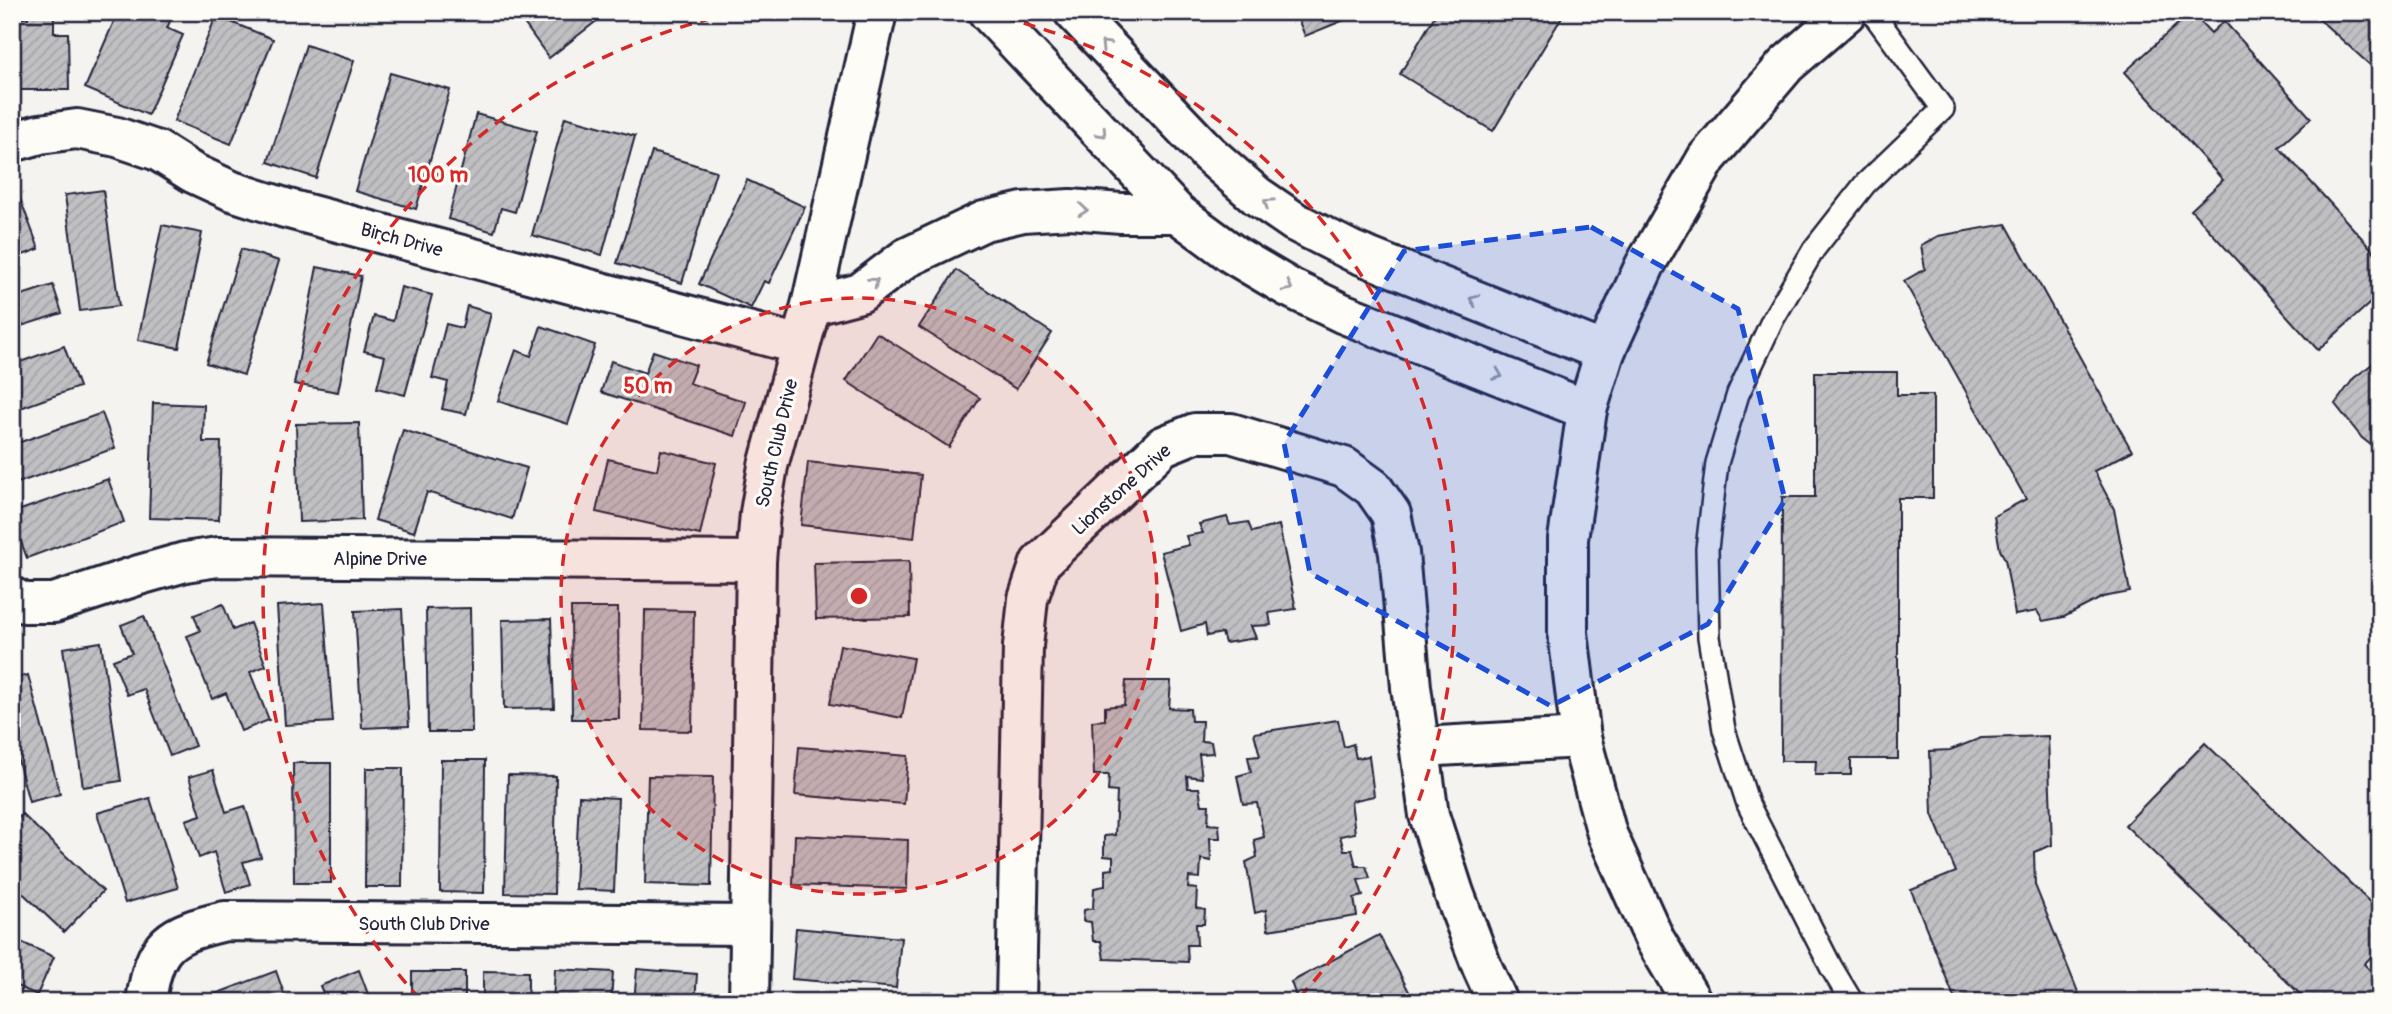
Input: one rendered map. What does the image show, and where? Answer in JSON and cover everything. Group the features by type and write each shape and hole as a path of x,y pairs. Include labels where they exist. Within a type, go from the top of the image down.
{"street":[{"name":"South Club Drive","path":"749,1002 756,561 760,513 768,466 811,306 877,12"},
{"path":"988,12 1177,213 1234,255 1288,287 1342,313 1587,410"},
{"path":"1074,12 1209,154 1257,195 1295,222 1352,251 1605,352"},
{"path":"1692,1002 1655,940 1607,834 1581,738 1568,633 1568,539 1587,410 1605,352 1645,265 1707,158 1786,65 1847,12"},
{"name":"Birch Drive","path":"12,142 40,134 77,129 117,137 158,151 193,173 232,191 285,208 800,345"},
{"path":"811,306 860,293 906,258 984,221 1023,212 1070,209 1177,213"},
{"name":"Lionstone Drive","path":"1016,1002 1023,646 1028,598 1040,564 1163,446 1195,433 1231,433 1344,467 1373,488 1391,514 1429,815 1454,893 1482,967 1499,1002"},
{"name":"Alpine Drive","path":"12,597 24,603 54,603 185,562 218,557 756,561"},
{"path":"1421,747 1581,738"},
{"name":"South Club Drive","path":"146,1002 149,976 162,947 189,930 225,921 750,925"}],"lane":[{"path":"1852,1002 1831,967 1748,804 1728,742 1709,637 1707,549 1717,463 1738,394 1773,320 1814,248 1865,184 1943,109 1872,12"}],"highlighted area":[{"path":"1591,227 1738,309 1785,500 1708,624 1551,706 1310,573 1284,443 1404,251"}],"building":[{"path":"28,12 54,12 54,33 68,33 69,90 12,90 12,18 28,18"},
{"path":"118,12 174,12 167,28 183,35 148,115 85,88"},
{"path":"516,12 608,12 549,58"},
{"path":"1295,12 1364,12 1305,36"},
{"path":"1437,12 1565,12 1493,131 1400,74"},
{"path":"2191,12 2211,33 2224,21 2311,118 2279,147 2380,258 2380,294 2318,350 2191,210 2223,180 2125,72"},
{"path":"2311,12 2380,12 2380,74"},
{"path":"216,16 273,39 231,144 174,121"},
{"path":"306,45 354,61 316,178 268,162"},
{"path":"390,73 450,90 416,209 355,191"},
{"path":"476,114 537,131 515,212 501,208 494,232 448,219"},
{"path":"565,117 635,136 602,255 532,235"},
{"path":"652,152 716,171 682,283 617,263"},
{"path":"747,180 805,207 769,283 764,281 751,308 699,284"},
{"path":"16,188 39,249 12,259 12,189"},
{"path":"103,190 119,306 80,311 65,195"},
{"path":"2006,224 2132,451 2094,471 2114,509 2130,592 2103,597 2064,617 2043,621 2037,611 2015,615 1994,516 2026,499 1904,281 1925,269 1921,245 1938,236"},
{"path":"162,225 202,233 179,348 138,340"},
{"path":"241,249 279,261 244,375 206,363"},
{"path":"317,267 361,276 338,392 294,384"},
{"path":"956,270 1052,333 1016,389 919,327"},
{"path":"53,285 62,313 12,329 12,298"},
{"path":"401,287 432,295 405,395 377,388 385,356 364,351 374,316 393,321"},
{"path":"467,306 491,313 466,414 442,409 448,382 432,378 446,324 462,328"},
{"path":"541,326 595,345 568,424 498,401 516,350 531,356"},
{"path":"877,333 980,398 949,447 846,381"},
{"path":"64,346 79,387 12,411 12,365"},
{"path":"653,351 696,365 689,383 746,402 735,436 601,392 611,361 645,373"},
{"path":"2380,358 2380,452 2362,438 2335,404 2354,378"},
{"path":"1815,372 1897,372 1897,395 1933,395 1933,498 1898,498 1898,759 1851,759 1851,775 1815,775 1816,761 1781,761 1782,497 1815,497"},
{"path":"153,403 204,405 203,442 221,442 219,520 149,518"},
{"path":"102,413 115,448 12,485 12,445"},
{"path":"359,423 362,520 299,522 296,424"},
{"path":"403,430 527,468 512,519 427,492 414,532 375,520"},
{"path":"661,450 716,463 700,535 596,512 608,459 657,470"},
{"path":"808,462 921,475 914,538 801,525"},
{"path":"108,479 124,522 27,558 12,513"},
{"path":"1227,517 1230,525 1248,522 1252,532 1279,525 1296,609 1269,613 1271,625 1251,626 1256,638 1225,643 1222,633 1207,636 1205,624 1181,631 1161,552 1189,545 1186,536 1203,533 1199,524"},
{"path":"909,561 910,617 816,619 814,563"},
{"path":"324,603 333,722 285,725 277,606"},
{"path":"223,604 233,630 250,623 266,666 250,672 269,720 241,731 226,693 212,699 187,636 200,631 194,615"},
{"path":"470,608 472,732 428,732 426,609"},
{"path":"571,608 618,608 619,719 572,719"},
{"path":"402,609 409,726 362,728 355,611"},
{"path":"645,610 694,611 692,731 643,730"},
{"path":"144,616 195,746 170,756 144,689 127,695 113,660 132,653 121,625"},
{"path":"551,619 554,708 504,709 502,620"},
{"path":"101,642 121,781 83,787 63,648"},
{"path":"840,645 913,658 902,718 830,704"},
{"path":"28,675 60,794 29,802 12,738 12,679"},
{"path":"1126,681 1171,681 1169,708 1190,709 1191,721 1202,721 1201,741 1211,742 1213,753 1199,754 1202,778 1187,776 1188,788 1199,788 1202,805 1209,805 1208,824 1219,825 1220,838 1210,838 1211,861 1201,859 1200,878 1189,877 1188,888 1197,889 1196,908 1205,910 1204,924 1196,924 1197,945 1187,945 1188,962 1104,959 1101,941 1093,941 1091,922 1083,921 1084,910 1093,908 1094,888 1105,886 1105,870 1113,869 1113,857 1104,856 1104,836 1115,835 1117,792 1108,791 1109,775 1094,775 1092,721 1105,720 1105,707 1124,705"},
{"path":"1338,720 1344,747 1353,744 1356,758 1369,756 1374,796 1351,801 1355,833 1340,836 1344,850 1352,850 1356,866 1366,866 1370,878 1358,880 1363,896 1354,898 1357,916 1268,930 1266,910 1255,913 1246,862 1257,857 1254,840 1264,837 1257,803 1243,804 1237,776 1251,772 1248,757 1260,756 1254,733"},
{"path":"2048,736 2052,845 2034,852 2035,885 2082,1002 1956,1002 1911,890 1956,872 1932,814 1930,751 1950,750 1981,738"},
{"path":"2205,743 2380,912 2380,948 2364,964 2380,980 2380,1002 2303,1002 2305,999 2125,825"},
{"path":"799,747 908,756 904,804 795,795"},
{"path":"441,760 485,760 484,893 440,892"},
{"path":"293,763 331,763 331,883 294,883"},
{"path":"366,768 403,768 402,887 365,887"},
{"path":"213,770 226,812 245,806 261,857 243,862 250,884 226,892 214,852 199,858 186,820 201,815 189,777"},
{"path":"508,775 556,776 554,894 505,893"},
{"path":"648,776 713,777 711,886 645,884"},
{"path":"579,796 618,798 614,891 575,889"},
{"path":"150,798 178,888 125,903 97,813"},
{"path":"22,814 103,891 64,932 12,883 12,825"},
{"path":"795,835 908,840 907,889 793,885"},
{"path":"796,928 901,938 896,988 792,979"},
{"path":"1379,935 1413,999 1406,1002 1298,1002 1291,982"},
{"path":"12,938 54,957 37,995 12,984"},
{"path":"555,969 613,972 611,1002 553,1002"},
{"path":"637,969 697,974 695,1002 634,1002"},
{"path":"359,970 371,1002 327,1002 320,986"},
{"path":"276,971 287,1002 194,1002"},
{"path":"483,971 528,972 528,1002 483,1002"},
{"path":"412,972 465,972 465,1002 412,1002"}]}
